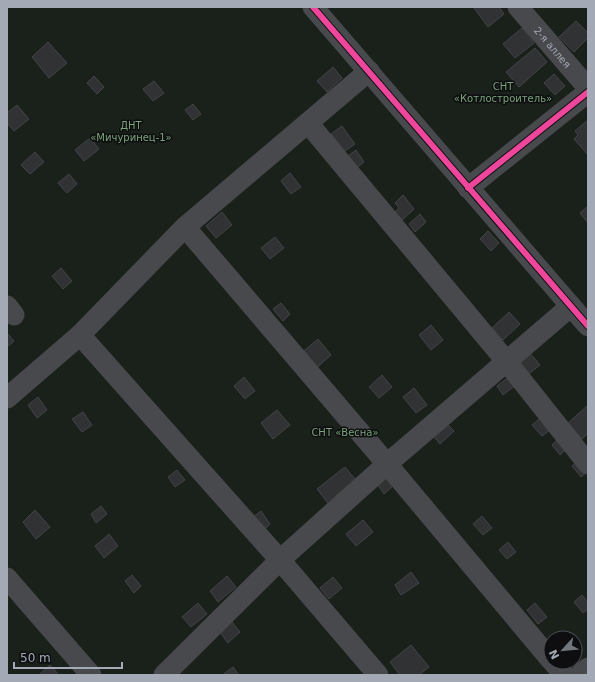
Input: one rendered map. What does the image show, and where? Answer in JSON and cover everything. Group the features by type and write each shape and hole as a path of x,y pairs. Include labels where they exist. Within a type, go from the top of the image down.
{"street":[{"name":"2-я аллея","path":"518,7 588,88"},
{"path":"323,11 369,71 588,326"},
{"path":"7,398 80,335 185,227 369,71"},
{"path":"468,188 588,92"},
{"path":"308,123 507,362 588,464"},
{"path":"185,227 388,464 543,650"},
{"path":"164,675 280,560 388,464 571,306"},
{"path":"80,335 280,560 378,675"},
{"path":"7,578 91,675"},
{"path":"580,675 588,668"}],"green space":[{"name":"СНТ «Весна»","path":"7,7 588,7 588,675 7,675"}],"building":[{"path":"499,7 504,14 488,27 474,8"},
{"path":"576,21 588,33 588,38 574,52 559,37"},
{"path":"522,28 534,43 515,58 503,44"},
{"path":"48,42 67,63 49,78 32,57"},
{"path":"535,48 547,62 519,87 506,72"},
{"path":"333,67 342,78 327,92 317,81"},
{"path":"554,74 565,86 555,95 544,83"},
{"path":"94,76 104,87 97,94 87,83"},
{"path":"154,81 164,93 153,101 143,89"},
{"path":"193,104 201,114 193,120 185,110"},
{"path":"17,105 29,119 14,131 7,123 7,113"},
{"path":"588,120 588,155 574,139 578,135 575,131"},
{"path":"342,126 355,144 345,151 331,134"},
{"path":"90,138 99,149 84,161 75,150"},
{"path":"356,150 364,162 354,170 344,159"},
{"path":"35,152 44,162 30,174 21,165"},
{"path":"290,173 301,187 291,194 281,181"},
{"path":"69,174 77,184 67,193 58,183"},
{"path":"403,195 414,209 399,223 391,216 399,208 395,203"},
{"path":"588,206 588,223 580,213"},
{"path":"222,212 232,225 216,238 206,226"},
{"path":"420,214 426,222 415,232 409,224"},
{"path":"488,231 499,243 491,251 480,239"},
{"path":"275,237 284,248 270,259 261,248"},
{"path":"61,268 72,281 63,289 52,276"},
{"path":"281,303 290,314 283,321 273,309"},
{"path":"509,312 520,324 503,340 492,328"},
{"path":"431,325 443,340 431,350 419,335"},
{"path":"7,333 14,341 7,347"},
{"path":"318,339 331,355 313,371 299,355"},
{"path":"529,352 540,365 526,376 516,363"},
{"path":"382,375 392,387 379,398 369,387"},
{"path":"510,376 517,384 503,395 497,386"},
{"path":"244,377 255,391 245,399 234,386"},
{"path":"414,388 427,405 416,413 403,397"},
{"path":"38,397 47,410 37,418 28,405"},
{"path":"587,406 588,433 582,439 568,423"},
{"path":"277,410 290,425 273,439 261,423"},
{"path":"83,412 92,425 82,432 72,419"},
{"path":"545,414 555,426 542,436 532,425"},
{"path":"444,421 454,431 440,444 431,433"},
{"path":"562,435 570,445 560,455 552,445"},
{"path":"580,459 588,471 581,477 572,466"},
{"path":"345,467 359,484 331,507 317,489"},
{"path":"177,470 185,480 175,487 168,477"},
{"path":"386,473 394,485 384,494 375,481"},
{"path":"101,506 107,514 96,523 91,514"},
{"path":"35,510 50,527 36,539 23,522"},
{"path":"261,511 270,524 263,531 252,518"},
{"path":"482,516 492,528 483,535 473,524"},
{"path":"363,520 373,532 356,546 346,534"},
{"path":"109,534 118,546 104,558 95,546"},
{"path":"508,542 516,552 507,559 499,550"},
{"path":"411,572 419,583 401,595 395,585"},
{"path":"132,575 141,586 134,593 125,581"},
{"path":"227,576 236,587 218,602 210,591"},
{"path":"333,577 342,588 329,599 320,588"},
{"path":"582,595 588,602 588,609 583,613 574,602"},
{"path":"198,603 207,614 191,627 182,617"},
{"path":"535,603 547,617 538,624 527,610"},
{"path":"228,617 240,632 228,643 216,627"},
{"path":"411,645 429,667 419,675 400,675 390,662"},
{"path":"50,665 59,675 39,675"},
{"path":"233,667 239,675 224,674"}],"cycle path":[{"path":"313,7 588,326"},
{"path":"468,188 588,92"}],"park label":[{"name":"СНТ «Котлостроитель»","path":"503,92"},
{"name":"ДНТ «Мичуринец-1»","path":"131,130"}]}
